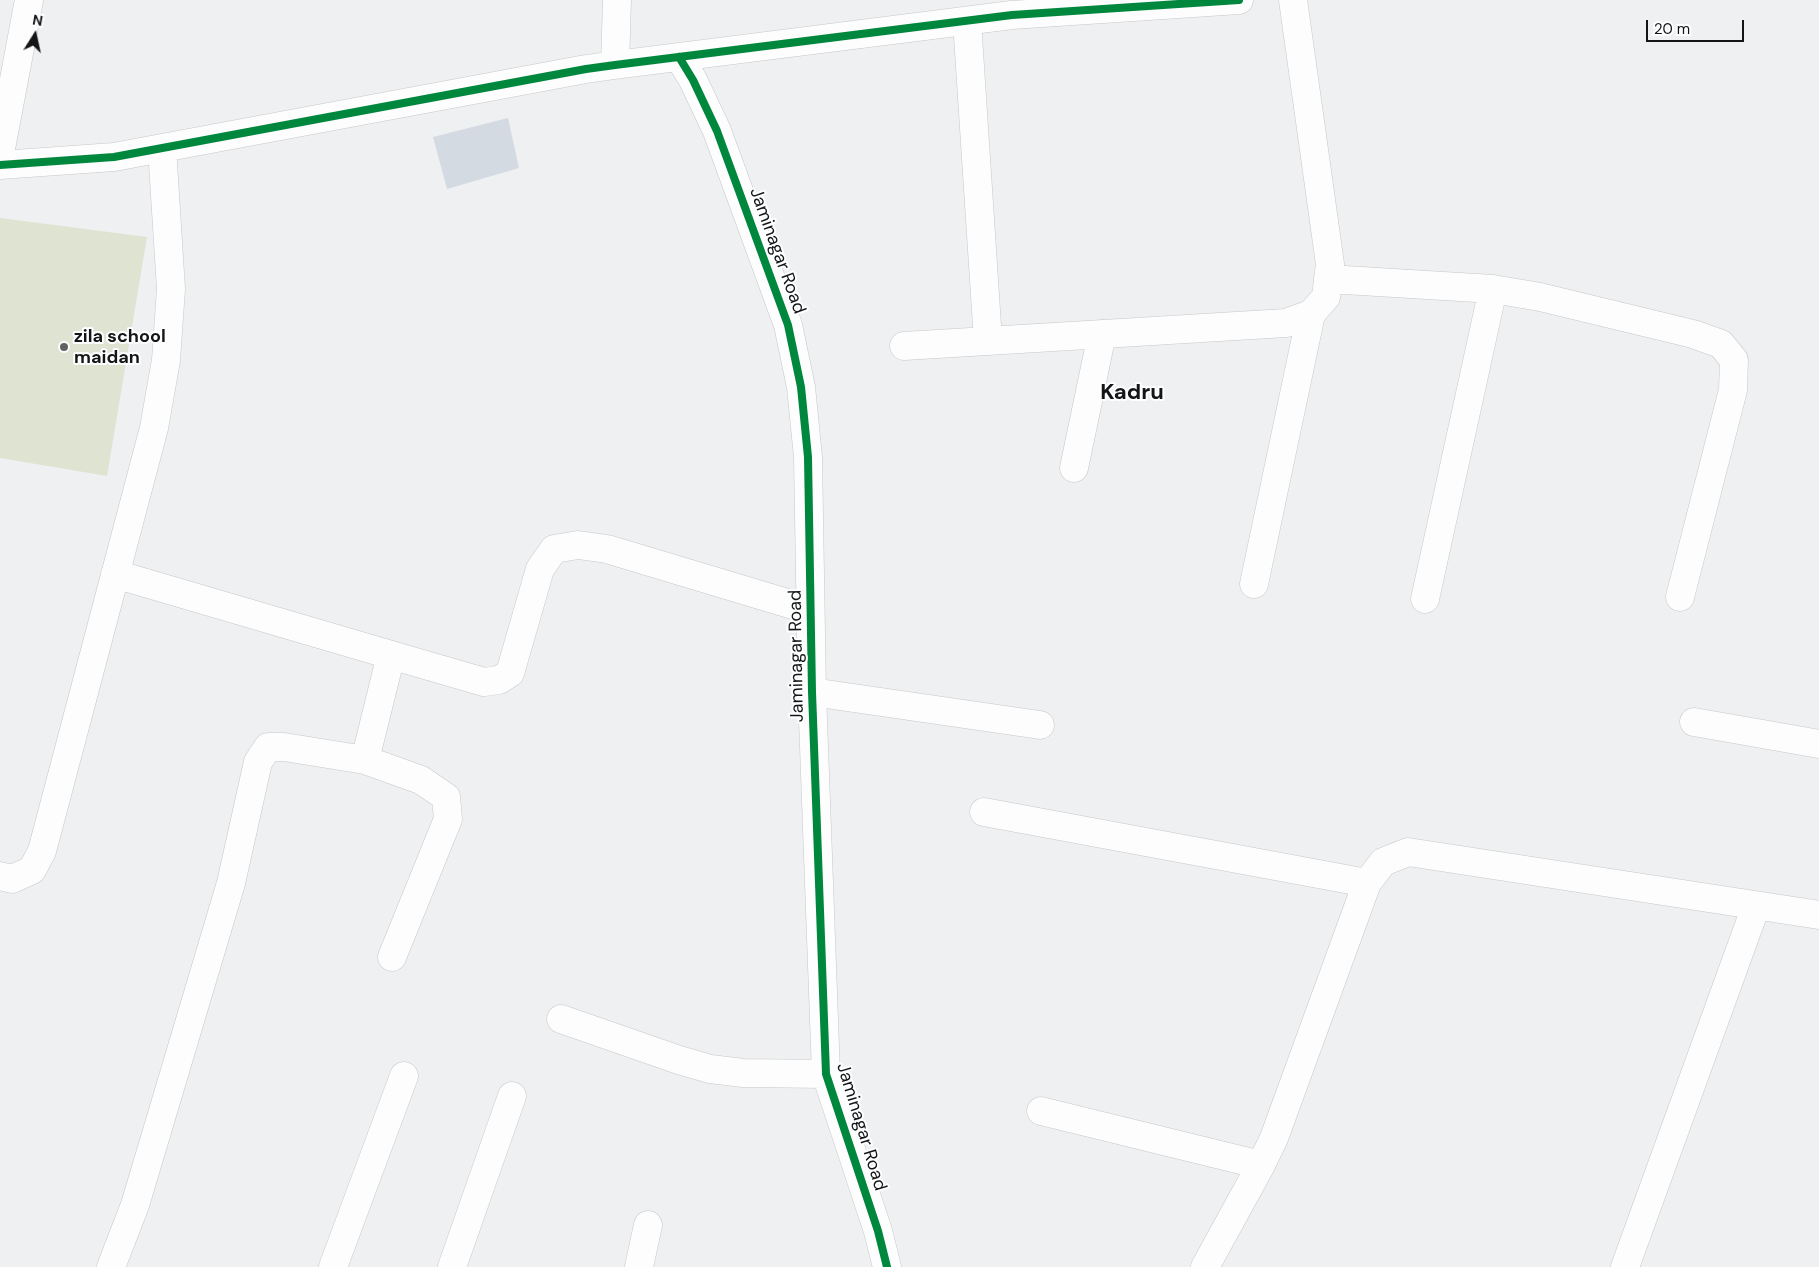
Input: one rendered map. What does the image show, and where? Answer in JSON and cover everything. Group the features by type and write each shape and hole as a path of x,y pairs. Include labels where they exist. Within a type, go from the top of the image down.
{"street":[{"path":"0,154 28,0"},
{"path":"616,65 617,0"},
{"path":"0,165 114,158 576,71 679,58 985,13 1239,0"},
{"path":"904,346 1286,323 1311,314 1326,298 1330,264 1294,0"},
{"path":"985,13 988,341"},
{"name":"Jaminagar Road","path":"679,58 693,80 717,131 788,325 801,387 808,457 812,692 826,1074 878,1231 887,1267"},
{"path":"0,876 12,879 32,870 42,851 154,428 166,360 171,289 162,148"},
{"path":"1328,279 1493,289 1540,297 1693,334 1721,344 1734,360 1733,390 1680,597"},
{"path":"1425,599 1493,289"},
{"path":"1254,584 1311,314"},
{"path":"1074,468 1102,334"},
{"path":"115,574 484,682 499,680 510,673 540,569 554,549 578,545 607,549 810,610"},
{"path":"365,760 391,655"},
{"path":"812,692 1040,725"},
{"path":"1694,722 1819,744"},
{"path":"111,1267 135,1205 231,883 258,762 268,747 284,746 365,760 421,780 446,797 448,819 392,957"},
{"path":"984,812 1367,883"},
{"path":"1205,1267 1274,1138 1367,883 1383,862 1408,852 1819,915"},
{"path":"1625,1267 1756,906"},
{"path":"562,1019 710,1069 742,1073 826,1074"},
{"path":"333,1267 404,1076"},
{"path":"452,1267 512,1096"},
{"path":"1041,1111 1261,1165"},
{"path":"639,1267 648,1225"}],"green space":[{"name":"zila school maidan","path":"0,218 147,237 107,476 0,458"}],"building":[{"path":"508,118 519,168 447,189 433,137"}],"cycle path":[{"path":"0,165 114,157 615,65 1012,15 1239,0"},
{"path":"679,57 693,80 717,131 788,325 801,387 808,457 812,692 826,1074 878,1231 887,1267"}],"place":[{"name":"zila school maidan","path":"64,347"}],"district":[{"name":"Kadru","path":"1132,393"}]}
